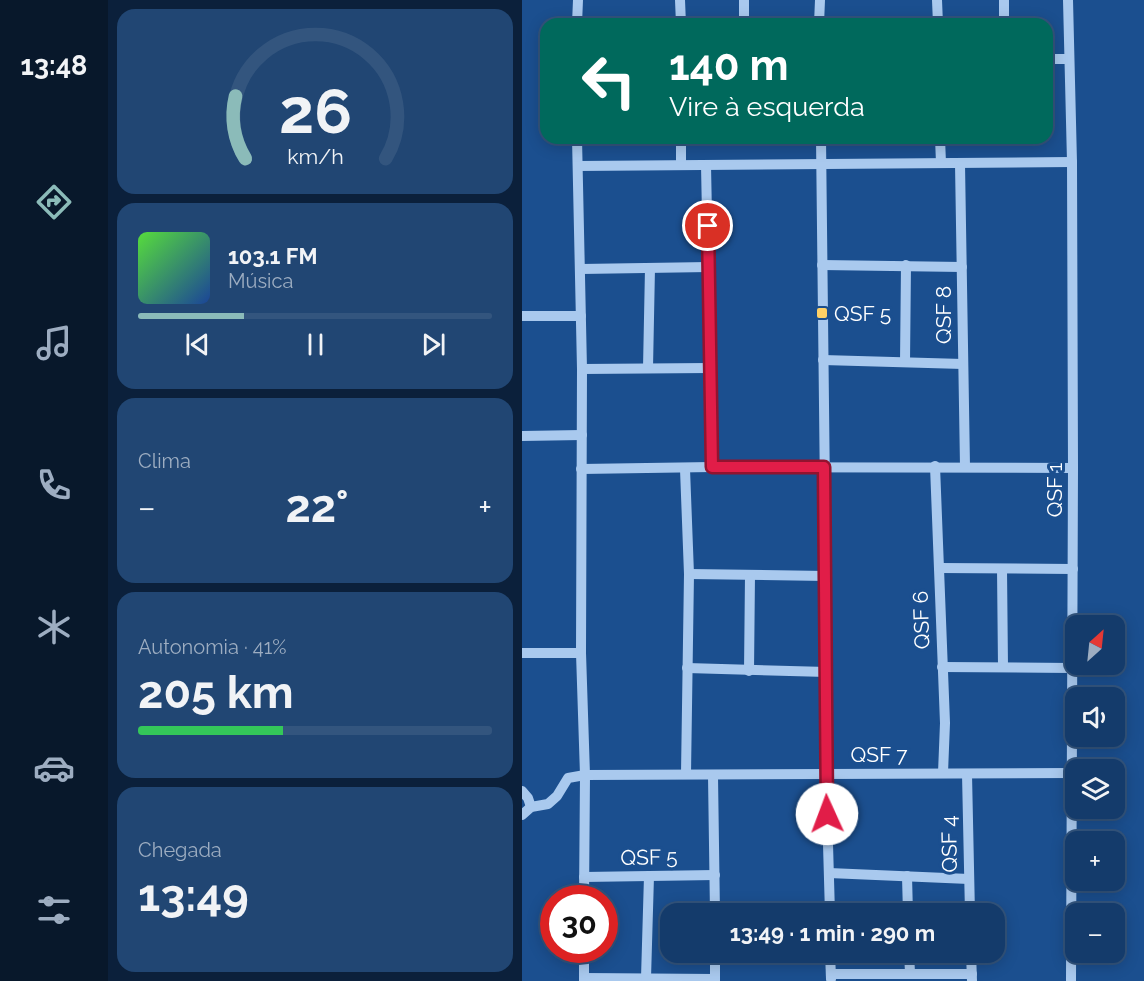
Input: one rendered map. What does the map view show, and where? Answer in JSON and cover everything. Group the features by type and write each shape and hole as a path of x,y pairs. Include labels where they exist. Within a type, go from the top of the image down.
{"street":[{"path":"577,18 578,0"},
{"path":"680,0 681,18"},
{"path":"744,0 744,18"},
{"path":"819,18 820,0"},
{"path":"937,0 938,18"},
{"path":"1004,0 1005,18"},
{"name":"QSF 1","path":"1068,0 1072,162 1073,615"},
{"path":"1053,59 1069,59"},
{"path":"577,144 582,369 581,653 585,775 584,885"},
{"path":"681,144 681,164"},
{"path":"821,144 826,774 830,903"},
{"path":"940,144 941,163"},
{"path":"578,166 1072,162"},
{"name":"QSF 8","path":"960,164 965,466"},
{"path":"706,165 712,467"},
{"path":"822,265 962,267"},
{"path":"904,362 906,265"},
{"path":"581,269 709,267"},
{"path":"648,368 650,268"},
{"path":"522,316 581,316"},
{"path":"823,360 963,364"},
{"path":"582,369 709,368"},
{"path":"522,436 582,435"},
{"path":"581,469 935,466 1074,468"},
{"name":"QSF 6","path":"935,466 945,723 943,773"},
{"path":"685,469 688,574 686,774"},
{"path":"939,568 1073,570"},
{"path":"1002,569 1003,667"},
{"path":"688,574 825,576"},
{"path":"749,671 750,575"},
{"path":"522,653 581,653"},
{"path":"942,667 1065,668"},
{"path":"687,668 827,672"},
{"name":"QSF 1","path":"1072,675 1072,759"},
{"name":"QSF 7","path":"585,775 1065,773"},
{"name":"QSF 4","path":"967,774 970,903"},
{"path":"522,815 531,807 548,804 557,796 568,778 585,775"},
{"path":"713,776 715,903"},
{"path":"522,791 531,807"},
{"name":"QSF 1","path":"1071,981 1072,819"},
{"path":"829,873 969,879"},
{"name":"QSF 5","path":"584,877 715,875"},
{"path":"646,978 649,876"},
{"path":"907,876 908,903"},
{"path":"584,963 584,980 646,978 715,980 715,963"},
{"path":"830,963 831,978 910,973 972,977"},
{"path":"910,963 910,973"}],"place":[{"name":"QSF 5","path":"822,313"}],"route":[{"path":"708,226 712,467 824,467 827,814"}]}
